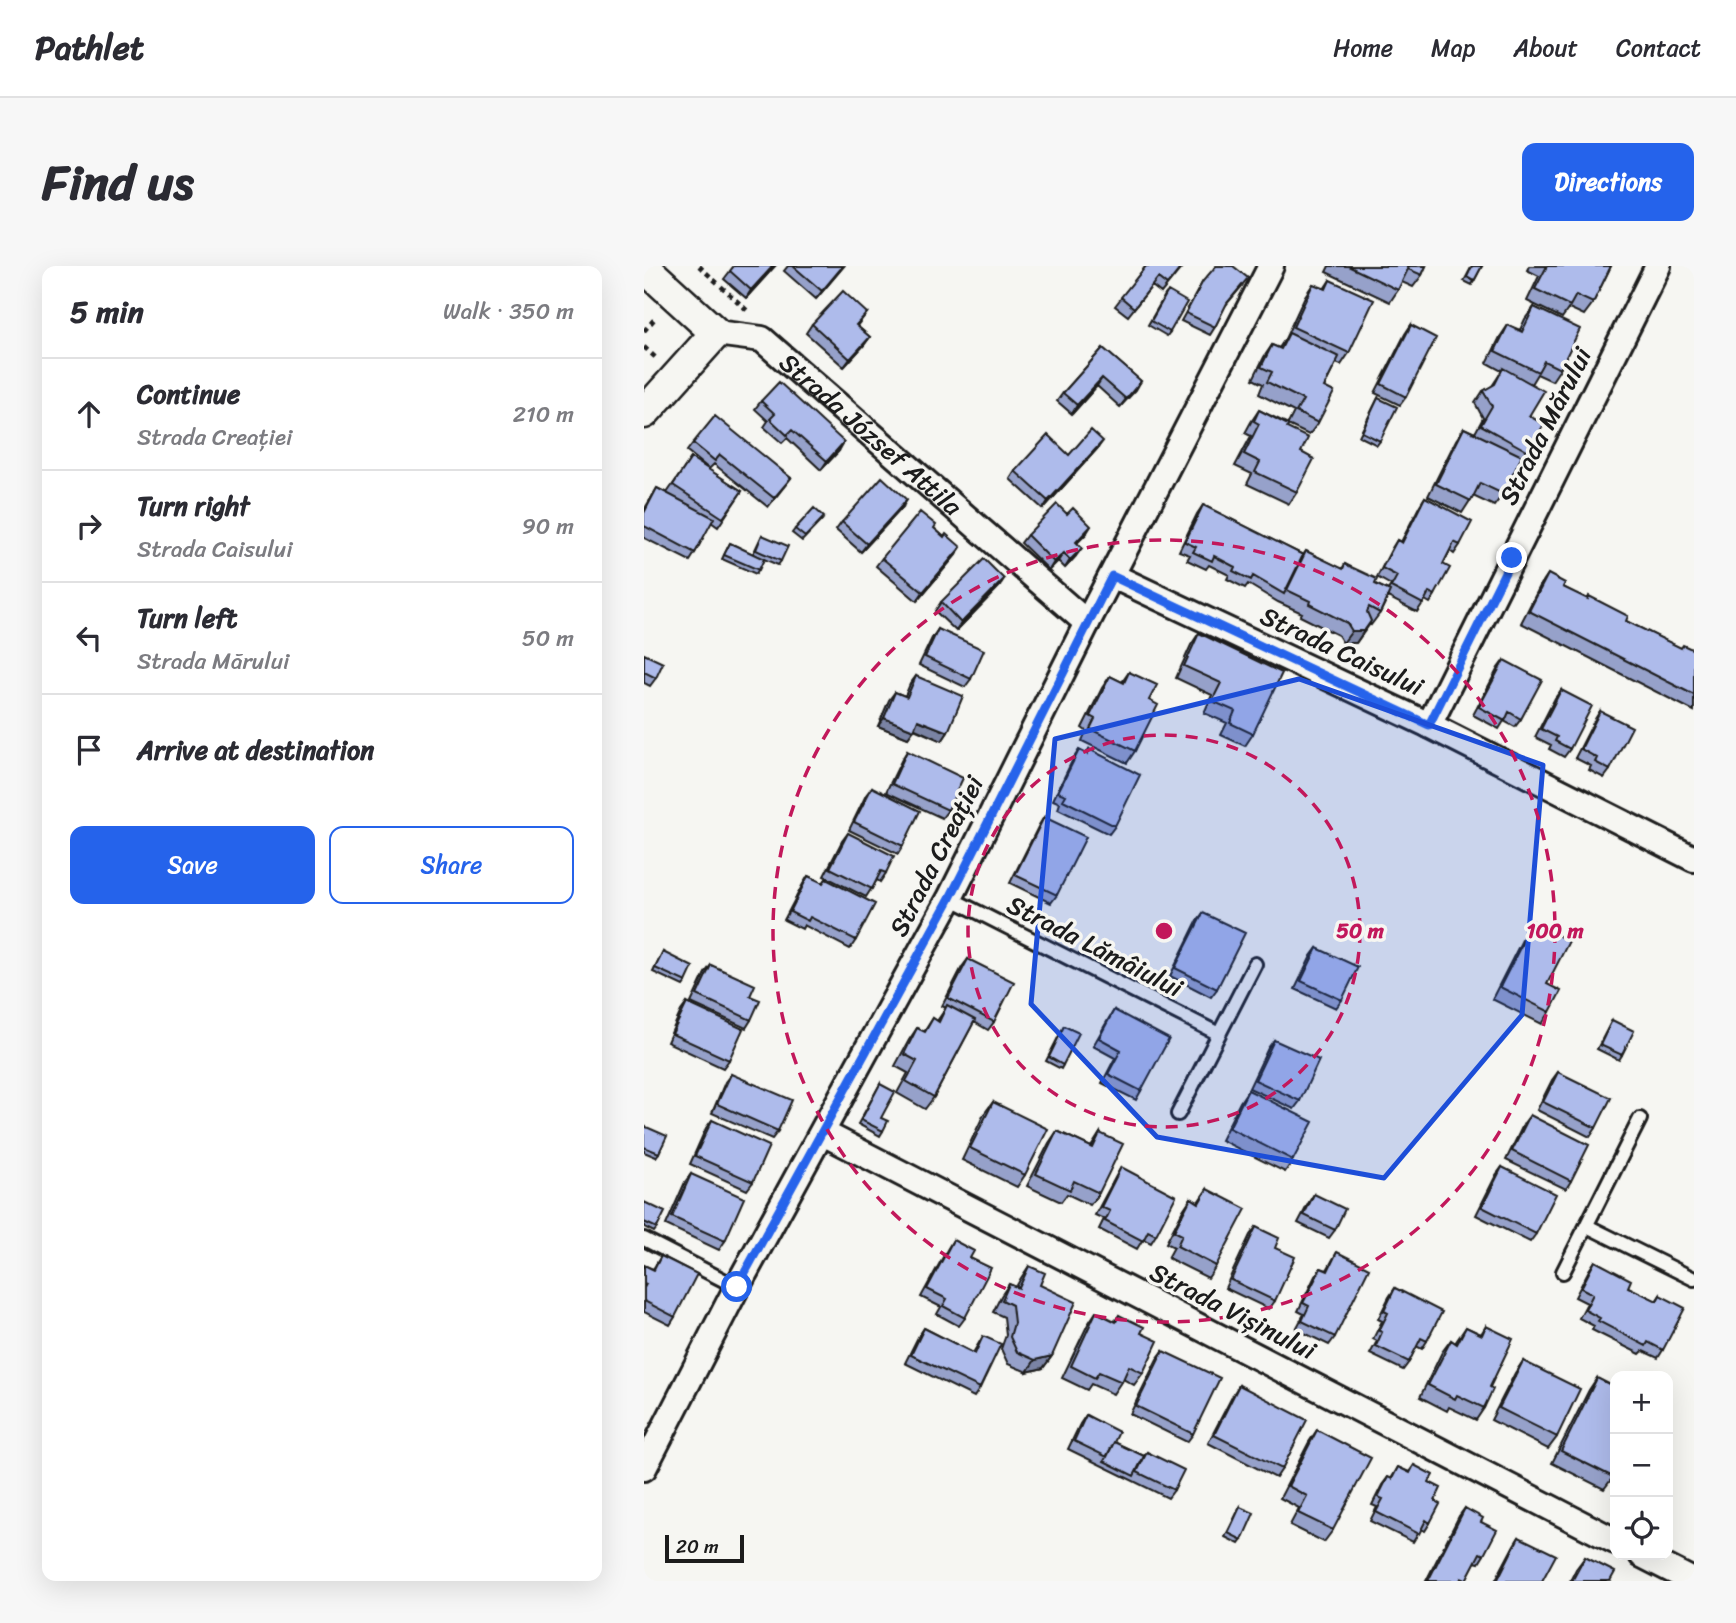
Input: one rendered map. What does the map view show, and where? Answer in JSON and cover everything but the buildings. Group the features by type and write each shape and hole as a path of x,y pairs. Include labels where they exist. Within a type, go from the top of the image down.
{"street":[{"name":"Strada Creației","path":"644,1468 737,1287 950,898 1087,623 1271,266"},
{"name":"Strada Mărului","path":"1429,725 1658,266"},
{"path":"644,267 716,333 644,413"},
{"name":"Strada József Attila","path":"716,333 762,339 1087,623"},
{"name":"Strada Caisului","path":"1112,576 1429,725 1694,859"},
{"name":"Strada Vișinului","path":"823,1133 1610,1538"},
{"path":"1652,1560 1693,1581"}],"lane":[{"name":"Strada Lămâiului","path":"950,898 1219,1034"},
{"path":"1178,1114 1255,964"},
{"path":"1563,1272 1640,1119"},
{"path":"1587,1226 1694,1279"},
{"path":"644,1239 737,1287"}],"path":[{"path":"699,266 760,322 762,339"}],"highlighted area":[{"path":"1299,679 1543,765 1522,1015 1384,1178 1157,1137 1031,1004 1055,739"}],"route":[{"path":"737,1287 950,898 1112,576 1429,725 1512,558"}]}
